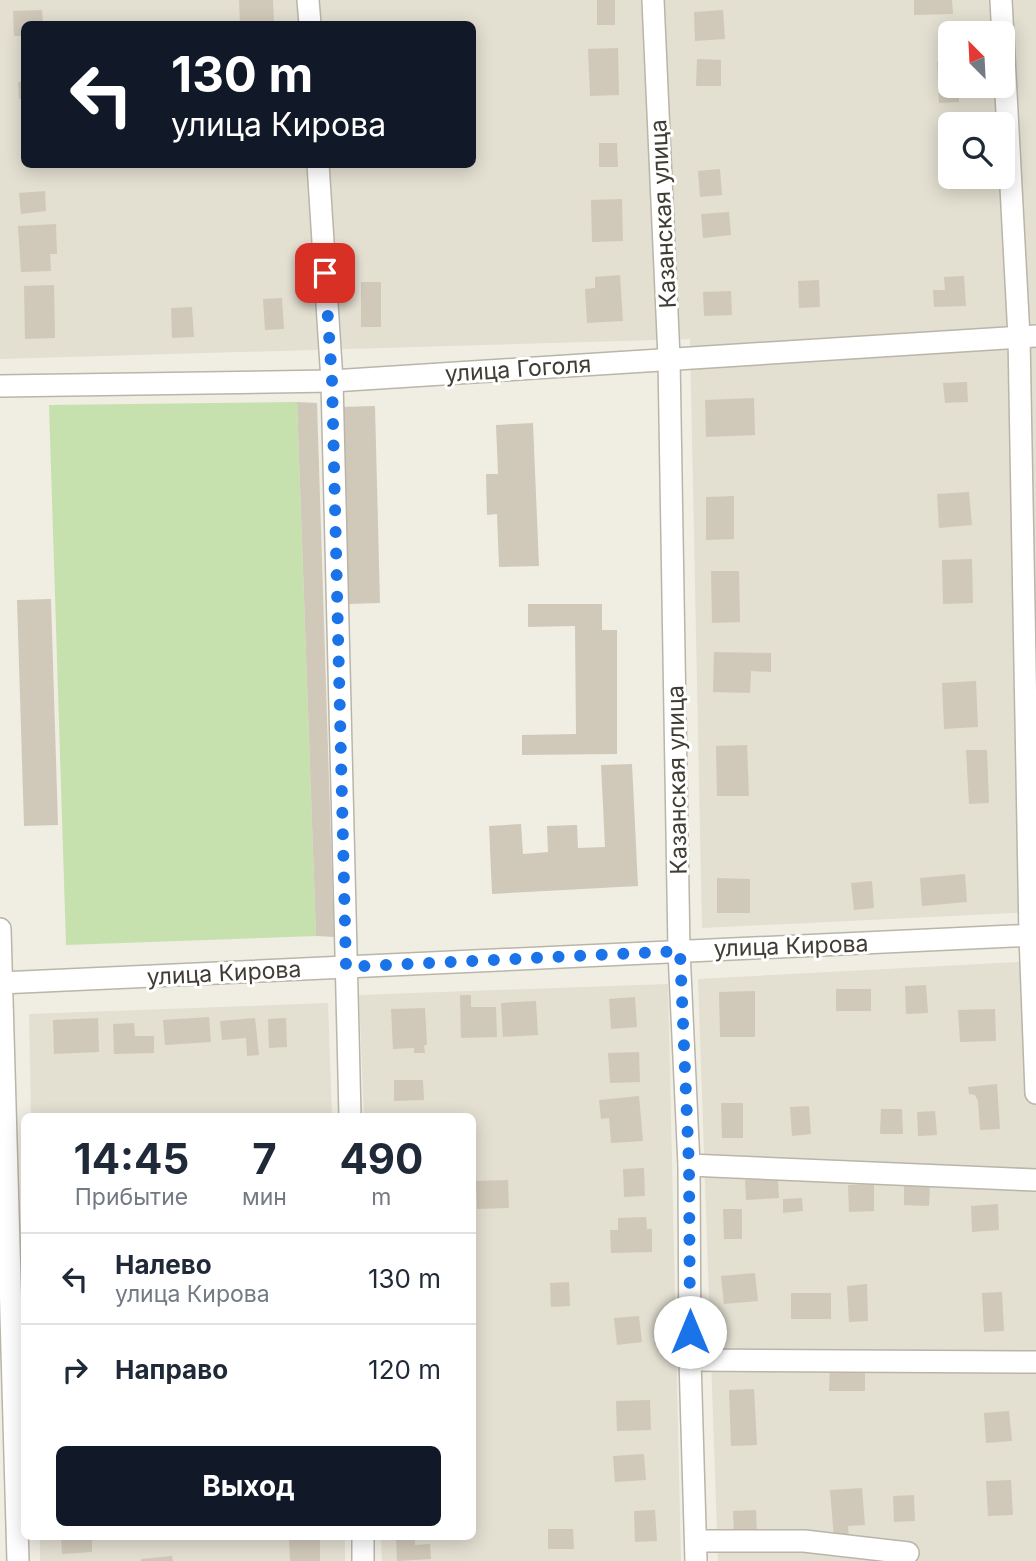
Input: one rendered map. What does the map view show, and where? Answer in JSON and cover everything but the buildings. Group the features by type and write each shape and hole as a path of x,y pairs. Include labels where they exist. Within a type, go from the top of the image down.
{"street":[{"path":"308,0 310,21"},
{"name":"Казанская улица","path":"653,0 669,358 680,951 689,1166 690,1360 696,1551"},
{"path":"1001,0 1027,336 1036,1093"},
{"path":"318,168 332,381 350,1113"},
{"name":"улица Гоголя","path":"0,386 332,381 1027,336"},
{"path":"0,929 18,1561"},
{"name":"улица Кирова","path":"1,983 1033,935"},
{"path":"689,1166 1036,1181"},
{"path":"690,1360 1036,1362"},
{"path":"363,1540 363,1561"},
{"path":"696,1551 804,1541 908,1553"}],"shaded area":[{"path":"0,0 1036,0 1036,912 702,928 690,339 0,359"},
{"path":"1036,961 1036,1561 718,1561 698,979"},
{"path":"668,984 681,1561 382,1561 381,1540 476,1540 476,1113 364,1113 359,995"},
{"path":"328,1003 332,1113 31,1113 29,1014"},
{"path":"40,1540 345,1540 345,1561 40,1561"}],"green space":[{"path":"297,402 316,936 66,945 49,405"}],"route":[{"path":"325,273 332,381 346,967 680,951 689,1166 690,1332"}]}
